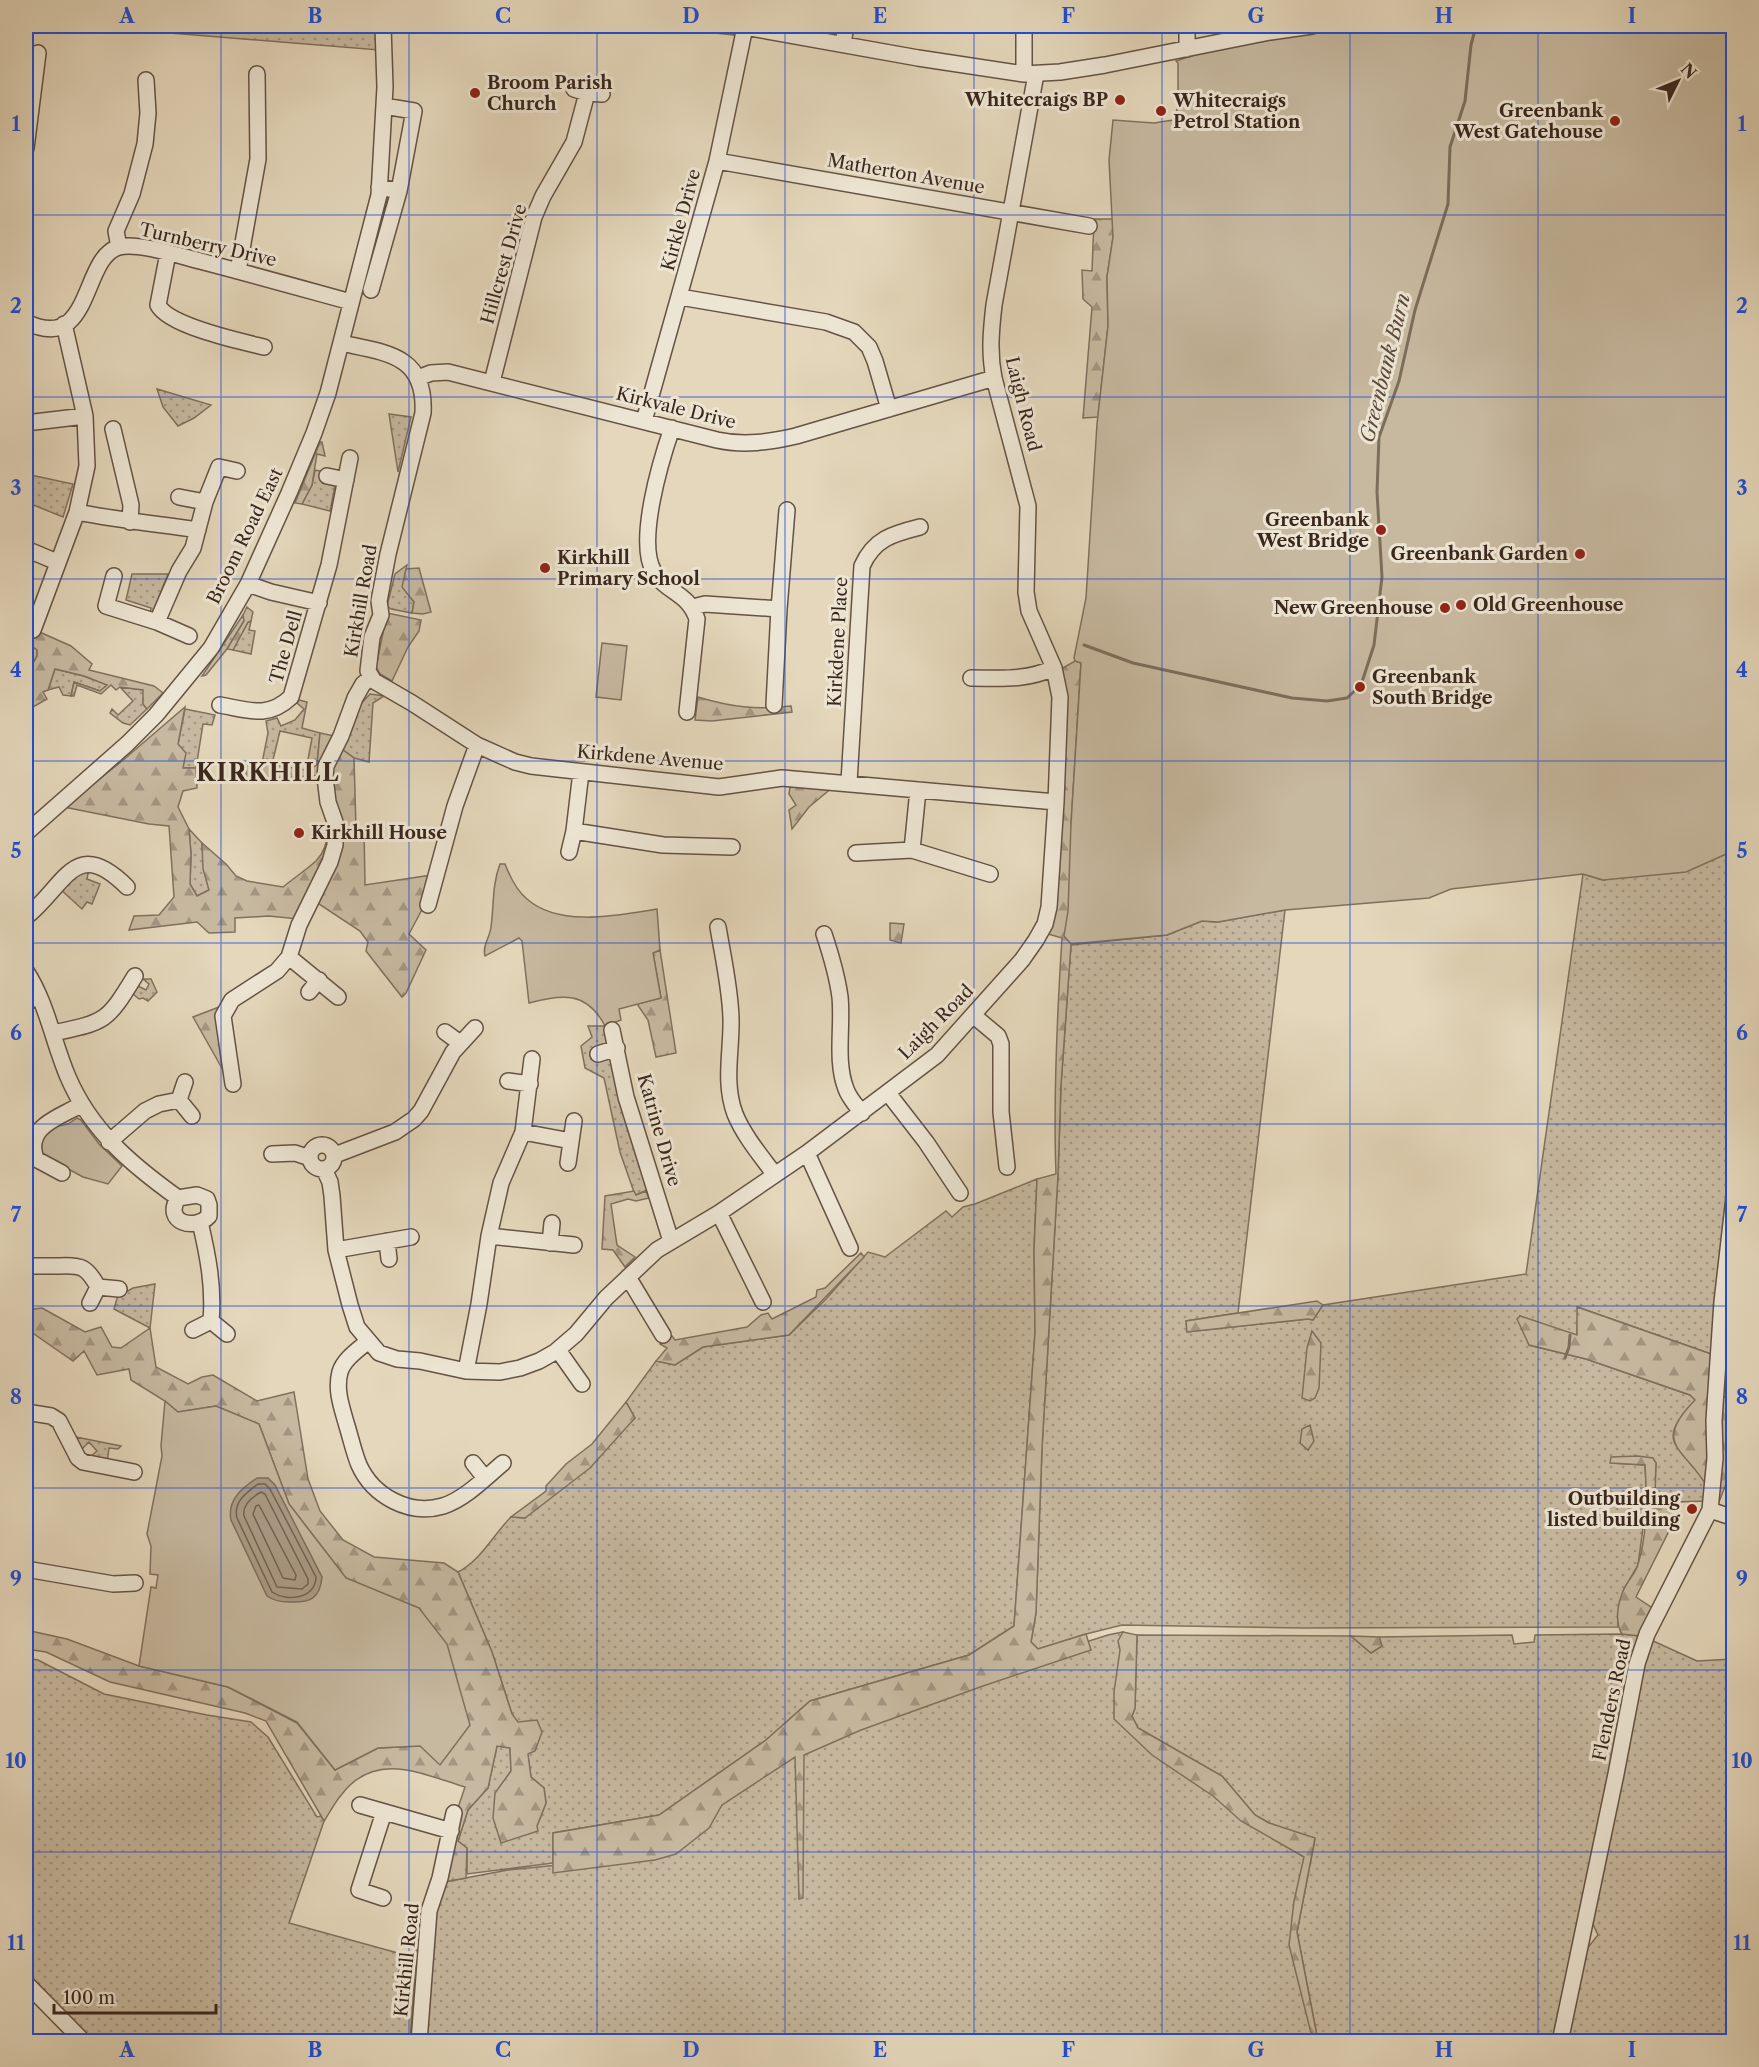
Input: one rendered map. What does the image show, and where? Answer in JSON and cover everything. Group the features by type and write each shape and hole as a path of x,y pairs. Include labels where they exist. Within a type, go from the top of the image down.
{"street":[{"name":"Broom Road East","path":"26,833 156,715 211,648 248,584 314,434 341,343 379,187 384,106 383,26"},
{"path":"742,26 965,66 1030,74 1105,65 1270,32 1312,26"},
{"name":"Kirkle Drive","path":"644,421 717,161 742,26"},
{"path":"843,44 846,26"},
{"name":"Laigh Road","path":"324,1169 330,1182 336,1250 357,1327 368,1342 379,1353 397,1359 420,1361 466,1371 500,1372 520,1368 539,1361 558,1350 650,1255 671,1240 720,1213 807,1153 937,1055 1022,960 1036,940 1045,924 1049,907 1060,697 1054,668 1029,611 1026,591 1028,506 990,357 990,332 1011,212 1030,74 1024,26"},
{"path":"1187,26 1187,49"},
{"path":"26,148 38,53"},
{"path":"238,271 258,159 257,74"},
{"path":"118,247 116,231 132,194 145,144 148,112 146,80"},
{"name":"Hillcrest Drive","path":"492,382 534,217 543,196 574,142 588,92"},
{"path":"371,290 399,191 414,111 384,106"},
{"name":"Matherton Avenue","path":"717,161 1089,226"},
{"path":"379,187 399,191"},
{"name":"Turnberry Drive","path":"64,324 80,309 102,260 118,247 135,246 168,253 351,302"},
{"path":"168,253 158,305 162,312 173,319 216,334 264,347"},
{"path":"680,297 826,322 854,332 868,347 875,361 889,409"},
{"path":"26,322 41,329 64,324 85,416 87,466 77,512 33,630"},
{"path":"341,343 390,354 409,365 418,378"},
{"name":"Kirkvale Drive","path":"418,378 431,372 440,372 492,382 729,443 744,444 772,442 994,378"},
{"name":"Kirkhill Road","path":"234,1084 223,1016 232,1000 277,971 289,957 299,925 330,862 335,845 335,822 328,802 326,766 363,684 371,677 368,664 372,637 381,615 380,601 388,554 423,413 423,398 418,378"},
{"path":"26,423 85,416"},
{"path":"672,428 652,499 648,548 654,572 665,585 693,607 696,618 697,630 687,712"},
{"path":"113,429 130,505 130,522"},
{"name":"The Dell","path":"220,705 262,713 278,707 291,697 329,565 350,458"},
{"path":"157,622 179,571 193,548 205,502 219,467 237,471"},
{"path":"327,476 345,480"},
{"path":"180,498 205,502"},
{"path":"774,705 778,609 787,510"},
{"path":"77,512 198,531"},
{"name":"Kirkdene Place","path":"849,782 862,566 868,552 877,543 910,525"},
{"path":"26,549 57,562"},
{"path":"114,576 106,606 157,622 189,636"},
{"name":"The Dell","path":"248,584 319,603"},
{"path":"693,607 705,604 778,609"},
{"path":"980,683 1021,678 1054,668"},
{"name":"Kirkdene Avenue","path":"371,677 477,745 515,762 581,772 719,787 782,778 849,782 1056,802"},
{"path":"245,710 248,694"},
{"path":"434,898 455,806 477,745"},
{"path":"569,852 574,831 581,772"},
{"path":"912,850 918,790"},
{"path":"574,831 663,845 723,843"},
{"path":"867,848 912,850 984,868"},
{"path":"26,917 40,906 76,866 89,863 118,868 127,887"},
{"path":"824,934 837,957 843,1080 846,1090 861,1113"},
{"path":"715,935 729,987 731,1020 728,1063 731,1100 742,1129 775,1175"},
{"path":"289,957 338,997"},
{"path":"26,971 32,999 53,1033 68,1077 82,1104 109,1142 128,1160 178,1198 197,1195 207,1199 209,1216 200,1222 187,1223 176,1218 174,1208 178,1198"},
{"path":"53,1033 91,1025 102,1019 111,1012 135,976"},
{"path":"309,992 319,980"},
{"path":"124,994 138,1002"},
{"path":"973,1015 998,1036 1001,1044 1002,1160"},
{"path":"335,1155 395,1132 414,1119 421,1111 453,1052 475,1028"},
{"name":"Katrine Drive","path":"612,1030 626,1096 671,1240"},
{"path":"445,1032 460,1043"},
{"path":"598,1054 617,1048"},
{"path":"466,1371 489,1236 501,1183 523,1132 532,1059"},
{"path":"508,1081 530,1084"},
{"path":"179,1100 185,1082"},
{"path":"888,1093 926,1142 942,1180 960,1193"},
{"path":"109,1142 146,1111 159,1104 179,1100"},
{"path":"179,1100 192,1116"},
{"path":"62,1173 31,1162 37,1132 44,1125 82,1104"},
{"path":"568,1163 574,1121"},
{"path":"523,1132 571,1141"},
{"path":"323,1145 331,1148 335,1155 333,1163 324,1169 313,1165 310,1158 312,1150 323,1145"},
{"path":"272,1154 295,1153 310,1158"},
{"path":"807,1153 849,1230 850,1248"},
{"name":"Flenders Road","path":"1560,2042 1640,1655 1648,1631 1710,1510 1715,1458 1714,1420 1719,1349 1734,1197"},
{"path":"720,1213 763,1293"},
{"path":"200,1222 211,1274 213,1301 211,1321"},
{"path":"550,1243 552,1223"},
{"path":"489,1236 574,1245"},
{"path":"336,1250 411,1237"},
{"path":"387,1241 389,1259"},
{"path":"26,1266 73,1265 89,1273 98,1287"},
{"path":"628,1277 654,1330"},
{"path":"98,1287 118,1289"},
{"path":"90,1303 98,1287"},
{"path":"193,1330 211,1321"},
{"path":"211,1321 227,1334"},
{"path":"368,1342 352,1355 341,1369 337,1386 359,1465 378,1492 392,1501 409,1507 441,1506 457,1499 502,1463"},
{"path":"558,1350 582,1384"},
{"path":"26,1412 51,1416 60,1421 74,1451 83,1462 134,1472"},
{"path":"473,1463 485,1478"},
{"path":"1710,1510 1734,1518"},
{"path":"26,1569 113,1584 135,1583"},
{"path":"360,1805 451,1831"},
{"path":"383,1898 359,1890 384,1812"},
{"name":"Kirkhill Road","path":"418,2042 429,1911 440,1878 454,1813"},
{"path":"26,1983 84,2042"}],"green space":[{"path":"84,26 284,26 333,33 335,30 357,27 377,34 379,50"},
{"path":"570,26 712,26 729,29 734,35 667,28"},
{"path":"1347,26 1733,26 1733,851 1686,872 1603,880 1583,874 1451,889 1429,898 1285,910 1218,922 1202,921 1167,935 1071,944 1064,936 1068,911 1081,663 1075,661 1074,658 1086,598 1097,424 1108,326 1107,277 1113,237 1109,160 1113,120 1154,123 1173,120 1178,107 1178,63 1176,61 1219,47"},
{"path":"1094,219 1113,219 1113,237 1107,277 1108,326 1098,417 1083,418 1092,307 1083,299 1082,270 1092,271"},
{"path":"157,389 211,405 194,418 178,426 163,407"},
{"path":"389,414 411,417 398,472"},
{"path":"320,442 322,442 325,456 317,454 312,485 302,504 295,503"},
{"path":"315,470 325,472 324,482 335,486 330,511 302,504 312,485"},
{"path":"26,474 73,484 63,517 26,502"},
{"path":"407,565 403,587 414,602 412,613 391,609 387,606 395,574"},
{"path":"419,568 431,612 423,614 412,613 414,602 402,587 406,569"},
{"path":"132,574 168,574 152,614 150,614 151,608 126,600"},
{"path":"247,607 253,612 251,621 248,622 233,650 227,649 244,621 243,615"},
{"path":"387,613 421,620 419,631 408,647 392,681 380,674 376,667"},
{"path":"243,615 244,621 227,649 206,675 202,676"},
{"path":"251,621 249,630 255,631 251,654 233,650 248,622"},
{"path":"26,626 71,646 92,664 89,670 154,686 163,693 147,709 143,704 143,690 120,687 116,690 111,685 101,694 77,685 74,696 71,696 74,682 100,691 107,685 84,676 55,669 48,690 43,692 47,699 26,711 26,676 37,656 37,650 26,641"},
{"path":"26,641 37,650 37,656 26,676"},
{"path":"602,643 627,646 621,700 596,697"},
{"path":"1075,661 1081,663 1071,824 1167,935 1071,945 1061,1085 1042,1448 1036,1613 1031,1642 1038,1649 1086,1634 1091,1650 861,1730 804,1755 803,1898 799,1899 795,1757 722,1805 709,1828 676,1854 655,1860 553,1873 553,1833 659,1815 766,1740 810,1701 969,1655 1014,1626 1035,1333 1034,1249 1037,1179 1056,1174 1056,1056 1062,938 1048,934 1061,669"},
{"path":"55,669 108,685 100,691 74,682 71,696 63,695 59,687 48,690"},
{"path":"120,687 144,690 143,704 147,709 130,725 123,723 110,713 112,709 118,715 133,701"},
{"path":"370,694 384,696 373,703 369,762 354,758 339,747 359,706"},
{"path":"698,697 744,707 791,706 792,712 712,721 695,720"},
{"path":"299,700 307,702 302,728 320,733 317,765 306,770 312,738 280,731 272,764 262,763 268,733 266,721 277,718 281,726 295,720 304,709 297,703"},
{"path":"185,707 178,744 186,753 183,768 196,768 197,788 183,791 178,807 189,829 190,884 197,896 209,890 203,869 202,843 236,876 247,881 283,887 316,861 322,852 328,832 326,803 331,829 330,852 323,870 306,897 298,919 269,916 235,918 235,932 209,933 197,922 129,930 134,916 159,915 174,897 169,826 64,807"},
{"path":"185,709 215,715 212,725 203,724 196,768 183,768 178,744"},
{"path":"320,733 339,737 326,765 317,765"},
{"path":"339,747 354,758 356,828 364,830 365,885 432,875 426,902 409,934 426,950 402,997 366,951 368,942 360,931 313,900 331,870 327,779"},
{"path":"262,763 306,770 317,765 326,765 323,785 322,775 246,780 246,765"},
{"path":"790,787 833,787 809,807 792,829 789,810 796,805 789,794"},
{"path":"189,829 202,843 204,869 209,890 197,896 190,884"},
{"path":"1733,851 1734,1131 1729,1139 1734,1168 1728,1197 1714,1355 1578,1307 1577,1336 1520,1316 1529,1345 1586,1359 1690,1395 1696,1400 1674,1429 1674,1439 1678,1448 1702,1474 1708,1487 1708,1501 1676,1502 1676,1506 1672,1507 1654,1497 1656,1463 1611,1463 1645,1465 1647,1498 1638,1565 1624,1589 1618,1615 1618,1627 1303,1628 1122,1625 1038,1649 1031,1642 1036,1613 1042,1448 1061,1085 1071,944 1167,935 1202,921 1218,922 1285,910 1238,1313 1186,1321 1187,1332 1313,1320 1323,1305 1526,1274 1583,874 1603,880 1719,856"},
{"path":"500,864 505,864 514,883 527,899 556,914 590,917 657,909 660,950 653,953 661,998 619,1009 621,1020 605,1026 590,1006 573,998 552,998 529,1003 522,941 519,938 485,956"},
{"path":"89,868 87,879 100,884 92,904 87,902 82,909 61,890 73,874"},
{"path":"890,923 904,924 901,943 890,940"},
{"path":"660,950 676,1053 656,1057 648,1020 637,1004 661,998 653,953"},
{"path":"143,979 151,979 157,992 148,1001 143,998 139,999 133,994 134,984 146,990 149,984"},
{"path":"229,1000 226,1083 223,1070 193,1017 219,1007"},
{"path":"588,1026 605,1026 609,1037 611,1058 650,1189 635,1195 620,1152 604,1078 585,1068 581,1046 592,1037"},
{"path":"77,1118 122,1166 108,1184 83,1177 39,1153 40,1138 53,1127 68,1124"},
{"path":"1037,1179 1034,1249 1035,1333 1014,1626 969,1655 810,1701 766,1740 659,1815 553,1833 553,1863 467,1874 467,1848 458,1841 468,1810 488,1788 497,1746 510,1748 511,1771 495,1794 537,1826 546,1803 544,1788 531,1777 523,1736 512,1714 492,1652 458,1572 480,1554 511,1517 525,1518 635,1418 626,1402 656,1361 675,1365 703,1347 789,1335 826,1299 868,1252 885,1257 946,1211 952,1217 963,1207"},
{"path":"634,1191 636,1195 646,1191 649,1198 636,1201 628,1199 611,1204 617,1245 635,1257 625,1267 613,1250 602,1249 605,1196"},
{"path":"861,1253 864,1257 789,1335 703,1347 675,1365 656,1361 667,1348 660,1344 672,1336 675,1340 747,1327 761,1315 768,1313 772,1319 816,1297 817,1290 825,1288"},
{"path":"155,1284 150,1328 114,1309 119,1291 126,1292 133,1288"},
{"path":"1733,1292 1733,1398 1723,1397 1729,1293"},
{"path":"1317,1301 1323,1305 1313,1320 1187,1332 1186,1321"},
{"path":"1577,1307 1714,1355 1708,1488 1676,1446 1674,1437 1675,1427 1695,1400 1690,1395 1586,1359 1529,1345 1517,1319 1520,1316 1577,1335"},
{"path":"42,1308 85,1332 101,1327 112,1347 121,1348 150,1328 156,1367 188,1384 202,1377 213,1375 257,1401 294,1392 308,1479 320,1511 343,1540 374,1557 444,1563 458,1572 492,1652 512,1714 518,1722 537,1720 542,1732 535,1751 528,1754 531,1777 544,1788 546,1803 537,1826 538,1831 501,1843 493,1818 495,1793 511,1771 510,1748 497,1746 488,1788 468,1810 458,1841 467,1848 466,1878 444,1882 433,1881 465,1787 416,1772 385,1769 370,1773 355,1781 342,1794 324,1821 266,1721 245,1713 110,1682 46,1652 26,1649 26,1630 67,1639 139,1666 228,1687 297,1723 335,1770 378,1748 420,1746 419,1608 346,1578 289,1504 259,1424 216,1406 178,1412 131,1380 129,1369 97,1375 84,1351 73,1361 34,1334 26,1335 26,1310"},
{"path":"1312,1331 1321,1343 1319,1388 1315,1398 1310,1401 1302,1398 1307,1348"},
{"path":"1723,1397 1733,1398 1733,1466 1719,1502 1714,1501"},
{"path":"165,1401 178,1412 216,1406 259,1424 289,1504 346,1578 419,1608 447,1644 470,1725 440,1765 420,1746 378,1748 335,1770 297,1722 228,1687 139,1666 151,1587 156,1588 158,1575 150,1574 151,1546 147,1534 162,1456"},
{"path":"626,1402 635,1418 590,1468 525,1518 511,1517 546,1491 546,1486 566,1464 592,1444"},
{"path":"1310,1425 1314,1441 1308,1450 1300,1443 1302,1429"},
{"path":"76,1437 121,1446 118,1449 109,1448 107,1463 89,1458 97,1451 89,1442 81,1450"},
{"path":"1611,1457 1653,1458 1656,1463 1655,1497 1671,1507 1676,1506 1677,1515 1636,1597 1654,1609 1640,1636 1622,1634 1618,1617 1622,1594 1637,1567 1641,1553 1645,1528 1645,1465 1610,1463"},
{"path":"1123,1632 1127,1690 1134,1731 1249,1819 1308,1846 1293,1939 1316,2041 425,2042 437,1909 444,1882 508,1870 558,1865 745,1786 791,1753 1016,1664"},
{"path":"1123,1632 1137,1635 1135,1708 1132,1716 1138,1728 1222,1776 1255,1815 1269,1823 1315,1838 1297,1932 1318,2041 1313,2041 1289,1945 1294,1901 1304,1857 1241,1821 1213,1796 1152,1755 1114,1719 1114,1692 1120,1650 1118,1641"},
{"path":"1622,1634 1640,1636 1556,2041 1318,2041 1297,1932 1315,1839 1269,1823 1255,1815 1222,1776 1138,1728 1132,1716 1135,1708 1137,1635 1351,1636 1371,1653 1382,1646 1379,1637 1512,1635 1514,1644 1534,1642 1535,1635"},
{"path":"1351,1636 1379,1637 1382,1646 1371,1653"},
{"path":"1651,1640 1697,1661 1733,1659 1733,2041 1565,2042 1585,1951 1598,1935 1591,1920 1644,1656"},
{"path":"26,1658 38,1660 104,1694 251,1722 268,1737 317,1817 321,1816 324,1821 289,1923 416,1958 416,1945 422,1928 421,1960 416,1959 410,2041 91,2041 26,1976"}],"water":[{"path":"257,1478 268,1478 275,1485 322,1577 319,1590 313,1598 303,1602 283,1602 267,1596 231,1520 231,1506 237,1495"}],"waterway":[{"name":"Greenbank Burn","path":"1084,645 1133,663 1292,698 1327,701 1347,698 1361,685 1374,645 1382,577 1377,492 1379,437 1399,381 1415,310 1448,204 1450,147 1465,101 1471,45 1476,26"},
{"path":"1565,1358 1570,1335"}],"place":[{"name":"Broom Parish Church","path":"475,93"},
{"name":"Whitecraigs BP","path":"1120,100"},
{"name":"Whitecraigs Petrol Station","path":"1161,111"},
{"name":"Greenbank West Gatehouse","path":"1615,121"},
{"name":"Greenbank West Bridge","path":"1381,530"},
{"name":"Greenbank Garden","path":"1580,554"},
{"name":"Kirkhill Primary School","path":"545,568"},
{"name":"Old Greenhouse","path":"1461,605"},
{"name":"New Greenhouse","path":"1445,608"},
{"name":"Greenbank South Bridge","path":"1360,687"},
{"name":"Kirkhill House","path":"299,833"},
{"name":"Outbuilding listed building","path":"1692,1509"}],"district":[{"name":"KIRKHILL","path":"268,773"}]}
